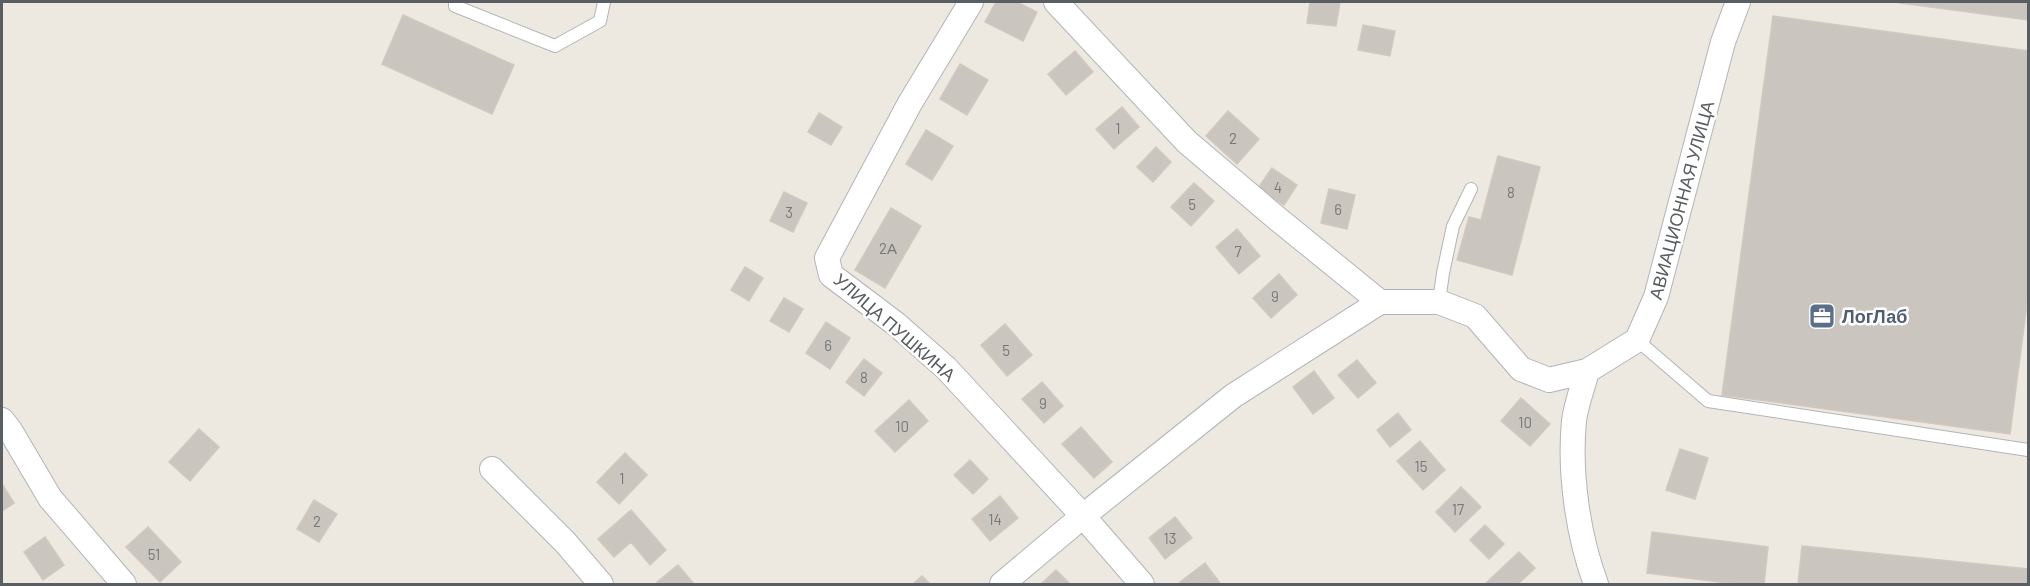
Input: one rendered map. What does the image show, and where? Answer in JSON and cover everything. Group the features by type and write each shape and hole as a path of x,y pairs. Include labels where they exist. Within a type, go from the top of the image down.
{"street":[{"name":"УЛИЦА ПУШКИНА","path":"971,2 910,103 827,258 831,275 896,324 946,368 1083,516 1142,585"},
{"path":"1056,2 1187,142 1380,302"},
{"name":"АВИАЦИОННАЯ УЛИЦА","path":"1637,340 1656,297 1723,42 1738,2"},
{"path":"1002,585 1083,516 1233,396 1380,302 1439,302 1475,316 1521,369 1549,380 1587,371 1637,340"},
{"path":"1587,371 1574,420 1574,482 1588,562 1596,585"},
{"path":"2,420 50,498 124,585"},
{"path":"492,469 565,542 601,585"}],"lane":[{"path":"455,2 455,6 555,46 600,21 604,2"},
{"path":"1439,302 1454,226 1471,189"},
{"path":"1637,340 1708,401 2028,450"}],"building":[{"path":"996,2 1017,2 1037,12 1023,41 985,22"},
{"path":"1310,2 1340,2 1336,26 1307,23"},
{"path":"2028,2 2028,20 1900,3"},
{"path":"403,15 514,65 492,114 382,64"},
{"path":"1773,16 2028,51 2028,296 2010,434 1722,395"},
{"path":"1363,25 1395,31 1390,56 1358,50"},
{"path":"1075,51 1093,72 1066,95 1048,74"},
{"path":"960,64 988,80 967,115 940,99"},
{"path":"1122,107 1139,127 1114,149 1096,129"},
{"path":"1228,111 1259,139 1237,164 1206,136"},
{"path":"819,113 842,127 831,145 808,132"},
{"path":"926,130 953,146 932,180 906,164"},
{"path":"1156,147 1171,162 1153,182 1137,167"},
{"path":"1498,156 1540,167 1512,275 1457,260 1469,217 1481,220"},
{"path":"1272,168 1297,185 1284,205 1258,188"},
{"path":"1194,183 1214,201 1191,226 1171,207"},
{"path":"1329,189 1355,195 1347,229 1321,223"},
{"path":"784,192 807,203 793,232 770,221"},
{"path":"891,208 921,226 885,288 855,270"},
{"path":"1237,229 1260,256 1239,274 1216,247"},
{"path":"745,267 763,278 749,301 731,290"},
{"path":"1279,274 1297,295 1271,318 1253,298"},
{"path":"784,298 803,309 789,332 770,321"},
{"path":"826,322 850,338 830,369 806,353"},
{"path":"1005,324 1032,355 1007,376 981,345"},
{"path":"864,359 882,373 864,396 846,382"},
{"path":"1357,360 1376,383 1358,398 1338,375"},
{"path":"1314,371 1334,398 1313,414 1293,387"},
{"path":"1042,382 1063,406 1044,423 1022,399"},
{"path":"1521,398 1550,424 1530,446 1501,421"},
{"path":"909,400 928,421 895,452 875,431"},
{"path":"1398,413 1411,430 1390,447 1377,430"},
{"path":"1081,427 1112,462 1094,478 1062,444"},
{"path":"199,429 219,447 190,481 169,462"},
{"path":"1420,441 1445,470 1423,490 1397,461"},
{"path":"1680,449 1708,458 1695,499 1666,490"},
{"path":"625,453 647,475 619,504 597,482"},
{"path":"970,460 988,479 973,494 954,475"},
{"path":"2,484 14,503 2,511"},
{"path":"1461,487 1481,507 1455,532 1436,512"},
{"path":"1000,496 1018,518 990,541 972,519"},
{"path":"314,500 337,514 319,542 297,529"},
{"path":"631,510 666,550 650,565 631,542 614,557 598,539"},
{"path":"1175,517 1192,538 1165,559 1149,538"},
{"path":"1485,525 1504,544 1489,559 1470,540"},
{"path":"148,527 181,562 160,582 126,547"},
{"path":"1652,532 1768,547 1764,584 1736,584 1647,573"},
{"path":"45,537 64,565 43,580 24,552"},
{"path":"1802,546 2028,569 2028,584 1798,584"},
{"path":"1519,552 1535,568 1518,584 1486,583"},
{"path":"1205,563 1220,583 1181,584 1180,582"},
{"path":"678,565 694,584 659,584 657,582"},
{"path":"1056,570 1070,584 1041,584"},
{"path":"922,576 930,584 913,584"}],"place":[{"name":"ЛогЛаб","path":"1822,316"}]}
